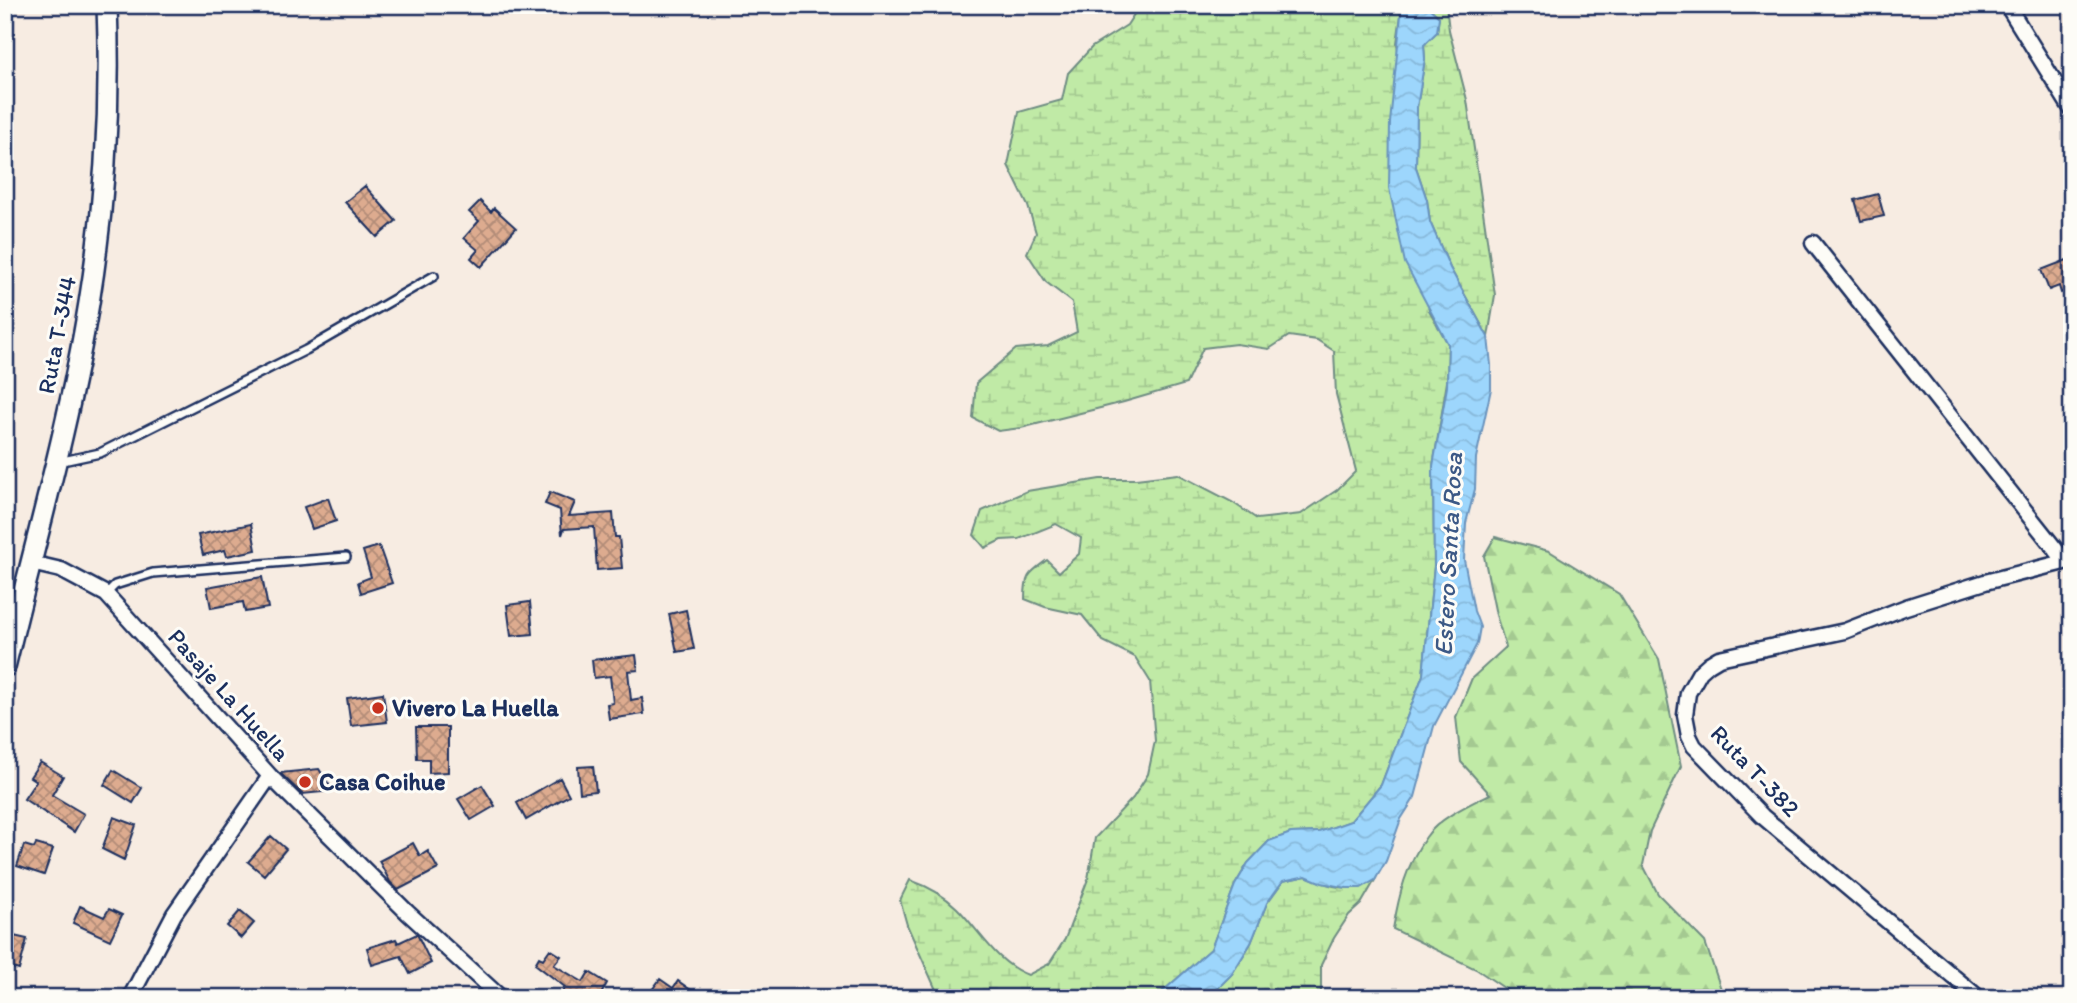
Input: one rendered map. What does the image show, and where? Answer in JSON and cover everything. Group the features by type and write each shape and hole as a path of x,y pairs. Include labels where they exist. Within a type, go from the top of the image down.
{"main road":[{"name":"Ruta T-344","path":"5,667 82,343 99,227 107,121 107,5"}],"street":[{"path":"2007,5 2072,110"},
{"path":"1814,243 2068,560"},
{"name":"Ruta T-382","path":"1979,998 1762,816 1729,784 1694,746 1686,726 1685,704 1700,673 1719,658 1845,631 1906,607 2068,560"},
{"name":"Pasaje La Huella","path":"31,563 61,570 106,594 270,776 408,913 501,998"},
{"path":"130,998 174,914 270,776"}],"lane":[{"path":"54,463 100,453 306,350 434,276"},
{"path":"106,594 115,585 153,573 346,557"}],"green space":[{"path":"1140,5 1398,5 1401,15 1397,43 1429,310 1448,344 1447,382 1433,466 1434,566 1423,675 1381,785 1351,821 1319,832 1291,833 1269,841 1248,863 1235,885 1211,949 1155,998 943,998 936,990 907,925 900,900 910,880 935,891 952,903 989,946 1017,970 1028,975 1049,964 1065,939 1088,879 1095,838 1133,798 1148,774 1155,741 1150,681 1135,657 1103,641 1082,615 1045,607 1025,599 1027,580 1032,572 1047,560 1059,572 1079,554 1081,538 1056,524 1019,539 1001,540 985,548 974,535 982,511 1027,491 1100,479 1136,479 1178,474 1232,502 1257,519 1301,514 1337,490 1356,471 1336,394 1334,351 1317,340 1289,336 1269,349 1236,344 1203,348 1186,384 1124,402 1021,428 998,431 973,418 976,383 1016,349 1048,346 1077,332 1072,302 1046,282 1027,253 1036,233 1028,206 1008,165 1019,112 1062,100 1068,73 1092,47 1127,25"},
{"path":"1426,5 1446,5 1449,30 1467,100 1495,295 1488,337 1450,268 1430,222 1427,200 1416,167 1417,107 1425,59 1424,44 1437,32 1439,17"},
{"path":"1495,537 1549,551 1619,594 1659,659 1681,766 1650,831 1643,865 1658,894 1705,942 1723,995 1721,998 1519,998 1476,969 1393,929 1404,881 1413,858 1426,837 1447,818 1490,794 1461,762 1456,717 1472,678 1506,647 1496,615 1484,556"},
{"path":"1306,876 1349,888 1375,880 1361,904 1349,915 1334,938 1321,965 1321,998 1208,998 1232,974 1251,943 1267,903 1283,881"}],"water":[{"name":"Estero Santa Rosa","path":"1398,5 1426,5 1439,17 1437,32 1424,45 1425,59 1417,107 1416,167 1427,200 1430,222 1450,268 1488,337 1491,389 1476,458 1475,489 1466,523 1464,560 1474,611 1480,627 1477,644 1434,726 1415,797 1401,819 1386,861 1375,880 1361,888 1322,883 1306,876 1283,881 1267,903 1251,943 1232,974 1208,998 1155,998 1211,949 1235,885 1248,863 1269,841 1291,833 1319,832 1351,821 1381,785 1423,675 1434,566 1433,466 1447,387 1448,344 1405,263 1389,188 1390,123 1401,15"}],"building":[{"path":"365,186 396,221 377,237 345,202"},
{"path":"1878,194 1884,216 1861,221 1855,200"},
{"path":"480,201 491,212 494,208 516,228 481,267 471,258 478,250 464,238 479,221 469,212"},
{"path":"2072,258 2072,289 2061,293 2059,286 2049,290 2041,270"},
{"path":"550,492 575,502 569,516 613,513 622,568 597,570 594,527 564,529 562,535 560,510 545,504"},
{"path":"328,498 336,521 312,529 304,507"},
{"path":"251,524 256,550 227,556 225,550 203,555 198,535"},
{"path":"379,546 392,583 361,593 358,582 371,577 363,551"},
{"path":"262,577 268,608 245,612 243,602 211,608 207,587"},
{"path":"530,602 533,634 511,636 507,605"},
{"path":"686,610 694,649 677,652 669,614"},
{"path":"636,655 638,670 628,671 631,700 642,698 644,714 609,719 607,704 613,703 610,676 594,678 592,660"},
{"path":"383,693 387,722 351,726 347,698"},
{"path":"416,727 448,727 448,772 429,773 429,759 417,759"},
{"path":"40,762 63,776 52,795 84,814 74,832 24,799 36,781 30,777"},
{"path":"593,766 596,791 580,793 578,767"},
{"name":"Casa Coihue","path":"319,769 333,791 302,794 280,773"},
{"path":"113,770 142,788 133,803 104,785"},
{"path":"560,778 569,795 526,820 517,803"},
{"path":"482,785 495,806 471,820 458,799"},
{"path":"114,817 136,825 124,860 102,849"},
{"path":"271,836 286,849 264,875 248,862"},
{"path":"413,843 420,856 428,851 438,869 398,890 390,882 379,861"},
{"path":"36,844 53,849 44,875 17,866 24,845 34,848"},
{"path":"80,906 104,917 109,909 122,915 110,940 73,923"},
{"path":"240,911 254,923 241,938 227,926"},
{"path":"5,934 27,939 19,970 5,966"},
{"path":"417,934 431,963 410,974 401,956 372,965 367,948 396,939 398,943"},
{"path":"550,949 561,956 554,965 583,982 589,972 607,983 599,998 570,998 562,993 565,987 535,964 539,957 543,959"},
{"path":"660,979 673,988 678,981 702,998 646,998"}],"place":[{"name":"Vivero La Huella","path":"378,708"},
{"name":"Casa Coihue","path":"305,782"}]}
